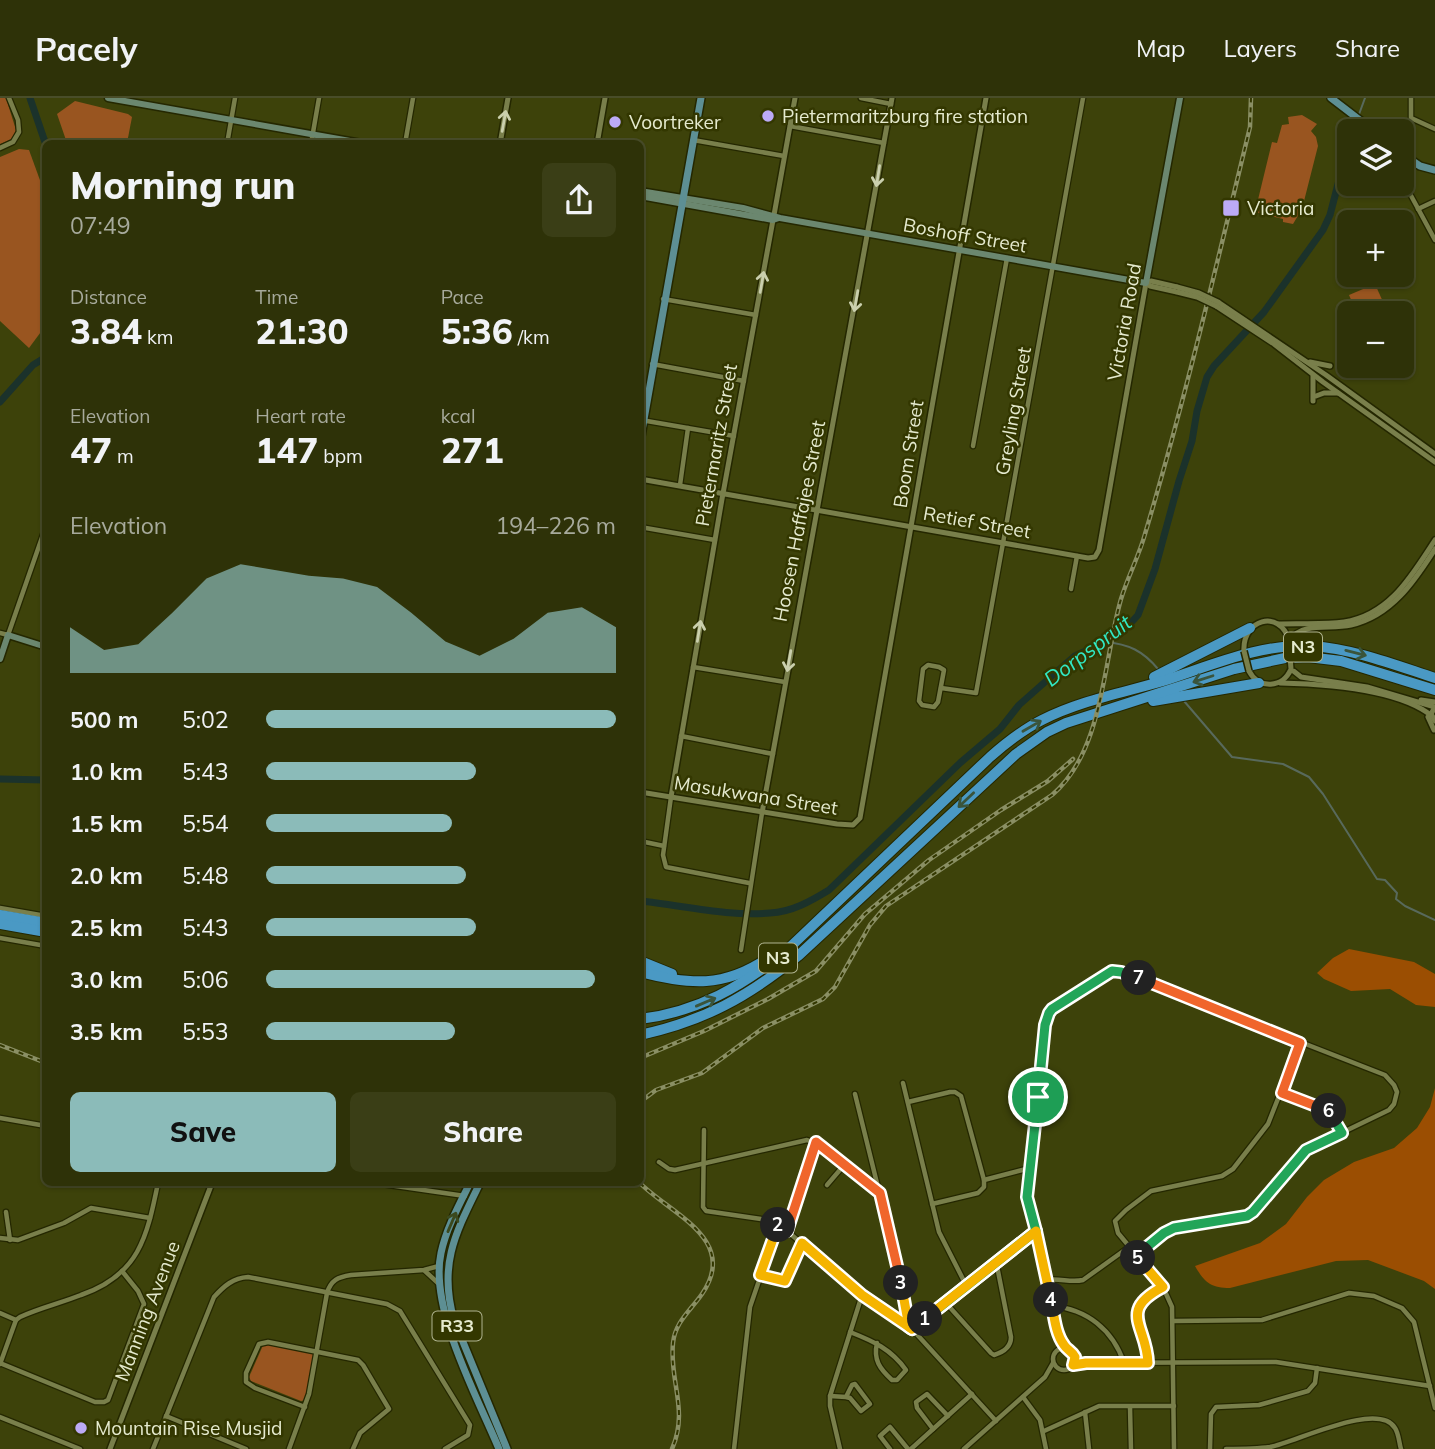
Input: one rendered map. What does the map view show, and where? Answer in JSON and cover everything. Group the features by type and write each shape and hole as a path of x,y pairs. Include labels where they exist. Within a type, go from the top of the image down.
{"highway":[{"path":"1171,684 1250,628"},
{"name":"N3","path":"644,1032 725,1007 766,982 798,956 1016,754 1069,725 1261,651 1311,646 1344,650 1435,678"},
{"name":"N3","path":"644,1018 682,1012 710,1001 758,974 787,950 1007,743 1042,720 1092,701 1264,662 1308,657 1341,661 1435,690"},
{"path":"1171,684 1259,684"},
{"path":"644,973 686,982 709,982 738,975 787,944 870,865 890,853"},
{"path":"0,915 42,922"},
{"path":"0,924 42,931"},
{"path":"644,963 674,975 707,978 737,972 770,957"}],"main road":[{"path":"108,98 345,140"},
{"path":"680,201 699,98"},
{"path":"644,409 699,98"},
{"name":"Victoria Road","path":"1149,284 1180,98"},
{"path":"1331,98 1360,119"},
{"path":"1414,162 1435,170"},
{"name":"Boshoff Street","path":"644,195 743,208 775,218 1149,284"},
{"path":"0,659 8,635 42,646"},
{"path":"5,645 24,639"},
{"name":"R33","path":"469,1186 445,1239 439,1266 439,1284 446,1322 499,1449"},
{"name":"R33","path":"479,1186 450,1254 447,1272 449,1301 454,1320 507,1449"}],"street":[{"path":"0,148 13,142 19,132 18,120 9,98"},
{"path":"228,140 235,98"},
{"path":"312,140 319,98"},
{"path":"406,140 413,98"},
{"path":"501,140 508,98"},
{"path":"598,140 605,98"},
{"name":"Pietermaritz Street","path":"671,797 795,98"},
{"path":"861,98 891,101"},
{"name":"Boom Street","path":"861,815 986,98"},
{"name":"Greyling Street","path":"941,688 976,693 1083,98"},
{"path":"1411,98 1410,118 1435,129"},
{"name":"Hoosen Haffajee Street","path":"741,950 747,899 785,682 891,101"},
{"path":"790,126 884,144"},
{"path":"693,141 784,156"},
{"path":"1411,196 1435,240"},
{"path":"1418,209 1435,201"},
{"path":"973,446 1007,258"},
{"path":"1149,284 1199,293 1240,317 1435,454"},
{"name":"Victoria Road","path":"1099,551 1149,284"},
{"path":"664,299 756,315"},
{"path":"1261,332 1312,374 1424,453 1435,464"},
{"path":"1304,360 1331,365 1340,386"},
{"path":"652,364 744,381"},
{"path":"1312,374 1314,398 1324,393 1338,393"},
{"path":"644,420 734,436"},
{"path":"680,485 688,428"},
{"name":"Retief Street","path":"644,480 1077,555 1093,557 1099,551"},
{"path":"644,528 715,540"},
{"path":"0,633 8,635 42,537"},
{"path":"1433,718 1414,705 1344,687 1259,684 1249,671 1244,651 1245,637 1250,628 1266,621 1278,624 1342,622 1370,614 1395,596 1435,540"},
{"path":"1289,642 1306,628 1345,626 1375,616 1406,590 1435,549"},
{"path":"1072,589 1077,555"},
{"path":"1278,624 1289,642 1291,669 1280,683"},
{"path":"926,666 943,669 941,688 937,705 934,707 920,704 920,689 926,666"},
{"path":"693,667 785,682"},
{"path":"1291,669 1301,677 1344,682 1435,705 1432,710 1433,718"},
{"path":"1414,705 1429,718 1434,730"},
{"path":"681,736 773,754"},
{"name":"Masukwana Street","path":"644,793 848,825 855,823 861,815"},
{"path":"671,797 664,845 666,867 750,883"},
{"path":"644,842 664,845"},
{"path":"0,908 42,915"},
{"path":"0,938 42,945"},
{"path":"1065,1348 1059,1336 1028,1204 1047,1017 1052,1009 1109,972 1125,973 1385,1075 1394,1085 1397,1094 1390,1110 1306,1150 1250,1214 1174,1228 1136,1256"},
{"path":"1174,1449 1172,1307 1163,1287 1115,1228 1115,1221 1152,1191 1222,1176 1230,1171 1264,1132 1300,1043"},
{"path":"903,1083 942,1241 966,1285"},
{"path":"908,1102 950,1092 959,1093 964,1100 984,1180 984,1187 978,1193 932,1204"},
{"path":"1282,1093 1327,1109 1342,1133"},
{"path":"855,1094 911,1328"},
{"path":"0,1118 42,1125"},
{"path":"704,1130 703,1207 706,1211 761,1219 787,1231 862,1295 911,1328 996,1421"},
{"path":"659,1161 675,1170 795,1141 816,1142 880,1193"},
{"path":"787,1231 816,1142"},
{"path":"827,1185 845,1164"},
{"path":"984,1180 1030,1168"},
{"path":"122,1271 144,1304 108,1400 95,1402 0,1363 16,1320 30,1312 97,1289 136,1257 150,1218 157,1186"},
{"name":"Manning Avenue","path":"110,1449 211,1186"},
{"path":"396,1186 473,1198"},
{"path":"0,1238 18,1240 64,1223 91,1208 150,1218"},
{"path":"6,1212 10,1240"},
{"path":"734,1449 750,1307 778,1225"},
{"path":"911,1328 1036,1231"},
{"path":"760,1275 785,1281 802,1243"},
{"path":"1047,1280 1083,1280 1129,1247"},
{"path":"945,1303 991,1353 994,1355 1006,1349 1011,1337 996,1261"},
{"path":"289,1449 305,1407 327,1293 332,1282 341,1277 424,1270 439,1266"},
{"path":"424,1270 439,1284"},
{"path":"153,1449 214,1297 227,1284 248,1277 387,1304 400,1311 470,1425 468,1435 445,1449"},
{"path":"1148,1363 1147,1348 1137,1322 1137,1312 1144,1298 1163,1287"},
{"path":"1174,1321 1262,1320 1349,1293 1374,1296 1402,1308 1414,1322 1435,1408"},
{"path":"840,1449 830,1396 862,1295"},
{"path":"1052,1306 1074,1310 1094,1319 1111,1338 1124,1363"},
{"path":"0,1313 16,1320"},
{"path":"850,1332 877,1343 891,1353 906,1370 897,1380 892,1380 877,1362 877,1343"},
{"path":"1045,1377 1053,1363 1059,1336"},
{"path":"305,1407 246,1382 245,1376 257,1348 264,1342 361,1362 389,1407 386,1414 360,1433 353,1449"},
{"path":"1057,1350 1065,1348 1072,1351 1075,1357 1086,1363"},
{"path":"1073,1365 1075,1357"},
{"path":"964,1449 1045,1377 1059,1369 1067,1370 1073,1365 1086,1363 1267,1362 1430,1386"},
{"path":"1053,1363 1059,1369"},
{"path":"1210,1449 1211,1414 1216,1407 1259,1405 1308,1391 1315,1383 1317,1368"},
{"path":"830,1396 850,1398 860,1411 870,1404 855,1384 846,1397"},
{"path":"933,1429 917,1408 916,1402 927,1394 948,1416"},
{"path":"890,1449 880,1437 882,1432 890,1427 910,1449 972,1394"},
{"path":"1023,1397 1037,1413 1044,1432 1046,1449"},
{"path":"1044,1432 1099,1406 1174,1406"},
{"path":"1130,1407 1131,1449"},
{"path":"1084,1412 1089,1449"},
{"path":"166,1416 246,1449"},
{"path":"0,1417 69,1447 80,1449"},
{"path":"1226,1449 1271,1447 1339,1424 1364,1419 1392,1424 1401,1449"}],"shaded area":[{"path":"0,98 6,98 16,130 12,139 0,144"},
{"path":"75,101 128,114 132,117 128,140 66,140 57,114"},
{"path":"1302,115 1317,124 1311,131 1318,146 1302,209 1293,224 1255,212 1272,142 1277,143 1282,125 1289,124 1288,117"},
{"path":"19,149 29,150 42,186 42,330 29,348 0,321 0,157"},
{"path":"1368,287 1376,287 1383,301 1352,301 1349,295"},
{"path":"1349,949 1414,962 1435,974 1435,1007 1416,1005 1390,989 1351,991 1317,973 1333,958"},
{"path":"1435,1088 1435,1289 1424,1281 1368,1260 1336,1261 1230,1288 1213,1285 1202,1276 1195,1266 1260,1243 1286,1224 1324,1180 1354,1162 1394,1148 1417,1128 1430,1107"},
{"path":"264,1343 311,1351 314,1354 306,1400 301,1401 251,1381 249,1377"}],"waterway":[{"path":"30,98 44,140"},
{"name":"Dorpspruit","path":"1358,117 1365,98"},
{"name":"Dorpspruit","path":"644,902 754,914 786,911 815,898 829,890 960,763 1000,729 1019,705 1054,674 1075,656 1105,642 1128,626 1138,615 1155,569 1192,441 1207,377 1264,312 1323,230 1337,188"},
{"path":"0,402 33,365 42,359"},
{"path":"1105,642 1135,650 1147,657 1158,669"},
{"path":"1184,701 1232,757 1283,764 1309,777 1323,794 1377,879 1385,880 1397,893 1396,899 1405,906 1435,920"},
{"name":"Dorpspruit","path":"0,779 42,780"}],"railway":[{"path":"644,1099 656,1090 702,1073 763,1028 823,999 835,987 870,925 886,906 1052,795 1069,776 1082,755 1099,704 1121,599 1143,542 1174,433 1250,127 1251,98"},
{"path":"644,1056 704,1031 816,971 865,914 929,860 1048,781 1073,759"},
{"path":"0,1045 42,1061"},
{"path":"644,1186 696,1229 707,1243 712,1258 711,1275 702,1294 680,1322 674,1336 673,1357 679,1421 672,1449"}],"place":[{"name":"Pietermaritzburg fire station","path":"768,116"},
{"name":"Voortreker","path":"615,122"},
{"name":"Victoria","path":"1231,208"},
{"name":"Mountain Rise Musjid","path":"81,1428"}],"route":[{"path":"1038,1097 1027,1197 1036,1231 966,1285 912,1329 862,1295 802,1243 785,1281 760,1275 778,1225 787,1231 816,1142 880,1193 907,1305 909,1315 909,1327 912,1329 1036,1231 1059,1336 1065,1348 1074,1354 1073,1365 1148,1363 1144,1336 1136,1318 1137,1312 1144,1298 1163,1287 1136,1256 1174,1228 1247,1216 1257,1208 1306,1150 1342,1133 1330,1111 1282,1093 1300,1043 1118,971 1107,974 1049,1013 1045,1025 1038,1097"}]}
